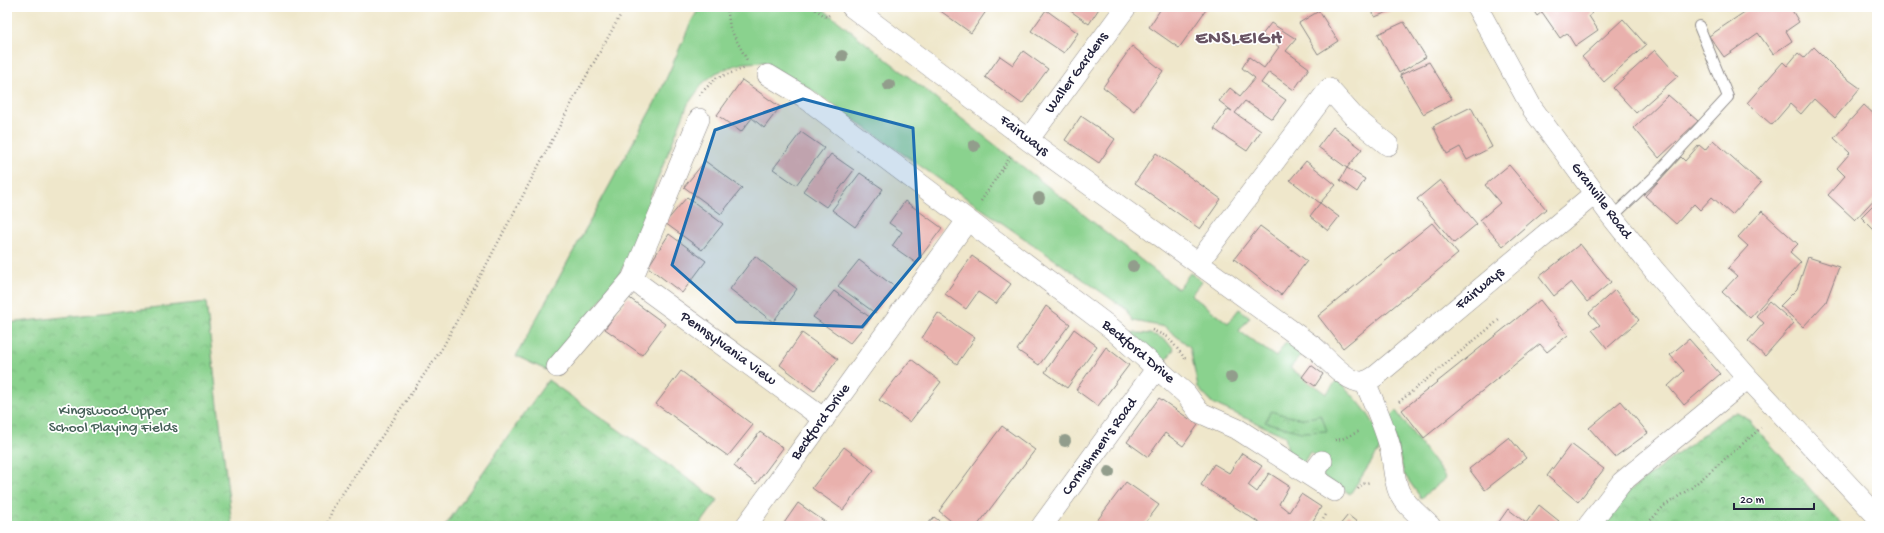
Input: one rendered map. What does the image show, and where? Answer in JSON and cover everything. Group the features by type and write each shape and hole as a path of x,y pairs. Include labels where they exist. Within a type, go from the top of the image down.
{"street":[{"name":"Waller Gardens","path":"1028,140 1126,7"},
{"name":"Granville Road","path":"1476,7 1532,108 1612,217 1654,270 1748,378 1877,516"},
{"name":"Fairways","path":"842,10 1028,140 1315,348 1345,376 1356,381 1365,382 1377,375 1594,194"},
{"name":"Beckford Drive","path":"768,75 803,96 1111,328 1186,394 1199,412 1316,468 1334,491"},
{"path":"1198,263 1329,89 1355,118 1388,145"},
{"path":"558,367 632,279 699,119"},
{"name":"Beckford Drive","path":"746,526 967,221"},
{"name":"Pennsylvania View","path":"632,279 824,419"},
{"name":"Cornishmen's Road","path":"1042,526 1157,368"},
{"path":"1588,526 1622,482 1748,378"},
{"path":"1365,382 1381,418 1391,449 1395,478 1400,493 1409,506 1430,526"}],"lane":[{"path":"1612,217 1654,177 1728,97 1699,26"}],"path":[{"path":"326,526 334,506 443,347 578,91 625,7"},
{"path":"699,119 694,103 702,90 716,78 750,66 730,28 727,7"},
{"path":"812,7 826,17 842,10"},
{"path":"967,221 1013,153 1028,140"},
{"path":"1645,526 1664,506 1691,488 1779,411"}],"highlighted area":[{"path":"803,99 913,128 920,257 862,327 736,322 672,265 715,130"}],"green space":[{"path":"700,7 820,7 1178,289 1190,273 1202,281 1191,295 1228,323 1239,309 1250,317 1239,331 1276,357 1286,342 1302,354 1290,368 1326,394 1337,380 1359,402 1372,421 1380,440 1380,449 1350,494 1322,476 1326,462 1310,452 1302,465 1289,457 1285,436 1212,403 1198,388 1190,347 1165,327 1134,321 1127,310 807,87 764,62 744,63 730,67 716,73 704,82 688,104 650,197 650,214 617,279 546,370 516,356 659,95 692,20"},
{"name":"Kingswood Upper School Playing Fields","path":"206,302 232,526 7,526 7,323"},
{"path":"1129,333 1154,335 1164,340 1174,349 1164,363"},
{"path":"548,380 718,500 699,526 445,526"},
{"path":"1271,411 1296,418 1308,418 1321,415 1327,431 1301,432 1265,422"},
{"path":"1396,411 1446,478 1421,498 1404,474 1390,417"},
{"path":"1737,413 1748,419 1843,526 1603,526 1628,492 1721,421 1731,414"}],"building":[{"path":"935,7 989,7 971,33"},
{"path":"1065,7 1100,7 1089,24"},
{"path":"1162,7 1208,7 1179,48 1149,27"},
{"path":"1370,7 1400,7 1375,17"},
{"path":"1531,7 1587,7 1592,14 1589,16 1598,30 1575,46 1567,33 1560,38 1542,12 1537,16"},
{"path":"1752,7 1790,7 1799,22 1786,31 1792,41 1773,54 1758,33 1724,57 1709,36"},
{"path":"1046,10 1078,33 1064,53 1031,31"},
{"path":"1319,11 1338,41 1318,54 1299,23"},
{"path":"1623,19 1646,45 1604,82 1582,57"},
{"path":"1404,22 1426,57 1399,73 1378,34"},
{"path":"1271,23 1296,39 1286,51 1309,68 1294,90 1269,72 1261,83 1286,100 1272,119 1245,101 1235,113 1261,131 1247,151 1214,129 1228,109 1232,111 1219,101 1230,88 1240,96 1255,78 1242,68 1249,57 1264,68 1279,47 1262,35"},
{"path":"1132,46 1163,71 1134,111 1103,87"},
{"path":"1814,47 1842,75 1860,88 1835,118 1814,99 1801,114 1790,104 1772,125 1747,103 1783,62 1787,66 1798,53 1804,58"},
{"path":"1655,50 1678,76 1636,113 1613,88"},
{"path":"1023,51 1048,69 1022,104 985,77 1000,56 1013,65"},
{"path":"1429,62 1452,99 1423,114 1400,75"},
{"path":"742,80 780,107 764,128 752,118 741,132 717,115"},
{"path":"1668,95 1698,121 1659,158 1634,128"},
{"path":"1864,105 1877,117 1877,196 1855,220 1828,195 1845,176 1837,168 1850,153 1834,138"},
{"path":"1471,107 1492,147 1467,160 1460,147 1447,154 1433,126"},
{"path":"1081,116 1115,139 1099,163 1065,140"},
{"path":"1333,127 1362,149 1347,168 1318,147"},
{"path":"801,132 824,148 796,185 773,169"},
{"path":"1713,140 1761,183 1732,215 1712,197 1700,210 1694,204 1676,224 1645,196 1681,157 1685,161 1699,145 1705,150"},
{"path":"1156,153 1221,199 1200,229 1135,183"},
{"path":"831,154 854,170 826,207 803,191"},
{"path":"705,161 742,188 721,214 684,187"},
{"path":"1306,161 1336,185 1320,203 1290,180"},
{"path":"1509,165 1546,209 1503,246 1480,220 1500,203 1485,185"},
{"path":"1347,168 1365,179 1357,192 1340,180"},
{"path":"860,173 883,189 855,227 832,210"},
{"path":"1440,180 1477,224 1454,243 1417,199"},
{"path":"687,197 723,224 702,250 665,223"},
{"path":"905,201 942,228 916,263 892,246 902,232 889,223"},
{"path":"1877,201 1877,233 1861,217"},
{"path":"1320,203 1339,217 1328,231 1310,216"},
{"path":"1762,211 1798,244 1790,252 1801,262 1750,318 1722,292 1737,276 1728,268 1748,246 1738,237"},
{"path":"1432,223 1458,254 1343,348 1318,316"},
{"path":"1260,226 1307,261 1281,295 1234,259"},
{"path":"669,234 706,261 682,293 648,267"},
{"path":"1580,244 1611,282 1587,302 1571,282 1554,296 1539,277"},
{"path":"755,256 797,289 773,322 730,289"},
{"path":"972,256 1011,284 996,304 978,292 966,309 945,294"},
{"path":"1808,257 1839,267 1826,302 1803,327 1780,306 1797,289"},
{"path":"859,260 895,287 875,313 838,286"},
{"path":"1615,290 1639,320 1607,348 1592,330 1600,325 1589,313"},
{"path":"834,291 871,318 850,343 813,317"},
{"path":"628,297 665,324 642,355 605,329"},
{"path":"1540,300 1568,335 1547,352 1540,344 1424,438 1402,410"},
{"path":"1769,301 1794,323 1765,356 1748,341 1764,323 1756,316"},
{"path":"1046,306 1070,324 1039,365 1017,350"},
{"path":"938,313 975,338 957,364 922,338"},
{"path":"1074,329 1097,346 1067,388 1045,372"},
{"path":"802,333 838,359 814,391 780,365"},
{"path":"1689,339 1720,374 1684,405 1668,386 1684,371 1670,355"},
{"path":"1106,347 1129,365 1098,406 1076,390"},
{"path":"911,359 941,382 910,422 879,400"},
{"path":"1311,365 1323,374 1315,386 1302,377"},
{"path":"681,371 753,425 728,456 656,404"},
{"path":"1159,398 1198,425 1183,446 1165,433 1148,457 1127,442"},
{"path":"1621,401 1648,433 1615,457 1589,428"},
{"path":"1002,426 1035,450 977,526 957,526 939,511"},
{"path":"760,432 783,448 756,484 734,466"},
{"path":"1509,437 1526,458 1485,490 1469,469"},
{"path":"1571,444 1604,469 1578,502 1547,476"},
{"path":"844,447 874,470 843,510 812,488"},
{"path":"1242,453 1262,466 1248,485 1257,492 1269,473 1289,486 1279,504 1289,512 1301,494 1321,507 1310,526 1264,526 1201,485 1214,464 1229,473"},
{"path":"1126,482 1159,505 1143,526 1093,526"},
{"path":"798,503 831,526 782,526"},
{"path":"1539,505 1559,521 1555,526 1496,526 1508,509 1526,523"},
{"path":"1348,515 1362,526 1339,526"},
{"path":"934,517 946,526 926,526"}],"district":[{"name":"ENSLEIGH","path":"1239,39"}]}
